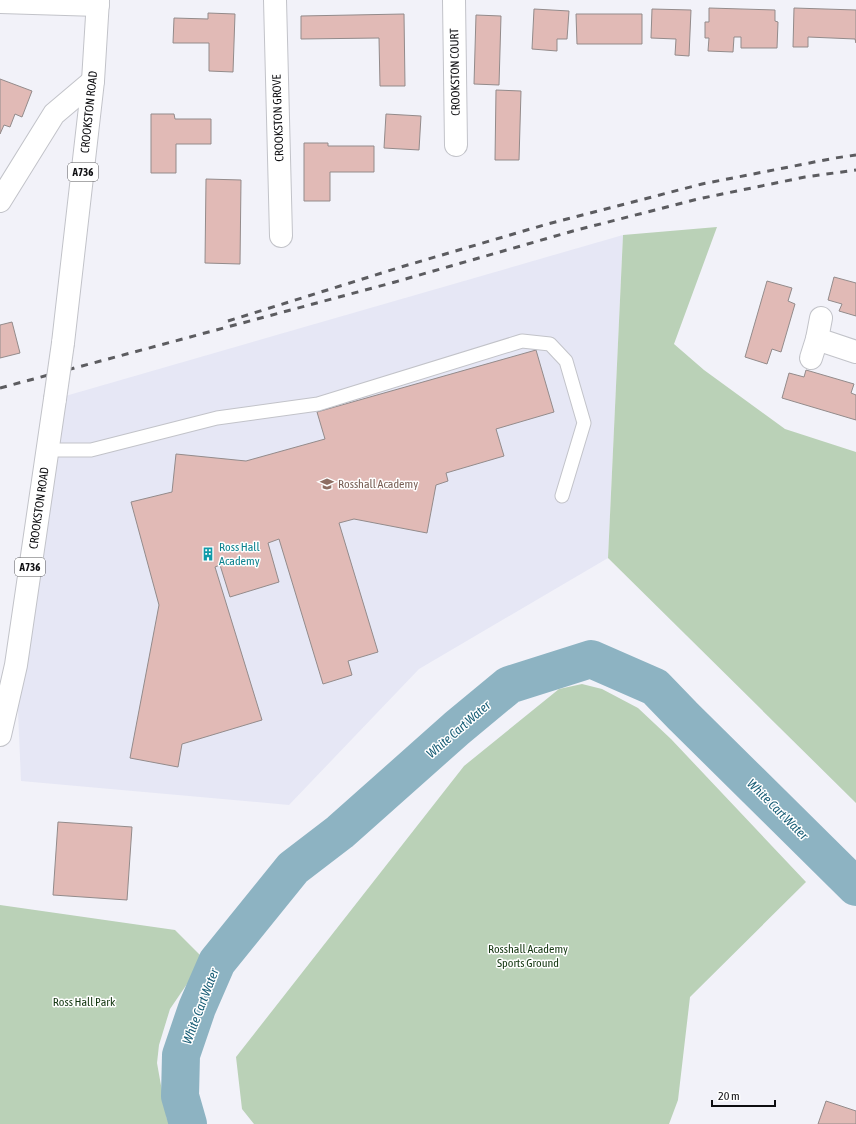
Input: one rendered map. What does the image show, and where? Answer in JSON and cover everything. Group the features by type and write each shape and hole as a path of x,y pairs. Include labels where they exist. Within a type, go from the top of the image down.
{"main road":[{"name":"CROOKSTON GROVE","path":"275,0 281,236"},
{"name":"CROOKSTON COURT","path":"454,0 456,145"},
{"path":"0,2 98,2"},
{"name":"CROOKSTON ROAD","path":"0,735 16,665 63,343 93,81 98,2"},
{"path":"0,201 54,114 93,81"},
{"path":"821,318 814,349 856,352"}],"lane":[{"path":"47,450 91,450 217,418 318,404 522,341 550,344 566,361 584,423 562,496"}],"shaded area":[{"name":"Rosshall Academy","path":"623,235 608,558 419,669 289,805 21,781 16,665 55,399"}],"green space":[{"path":"717,227 674,344 704,370 785,429 856,452 856,803 608,558 623,235"},
{"name":"Rosshall Academy Sports Ground","path":"582,684 602,689 638,708 671,739 806,882 690,997 678,1100 669,1124 254,1124 242,1109 236,1057 464,766 559,689"},
{"name":"Ross Hall Park","path":"0,905 175,930 204,959 170,1009 159,1045 157,1063 167,1119 170,1124 0,1124"}],"building":[{"path":"709,8 775,10 775,21 778,22 777,48 741,48 741,37 734,37 733,52 708,51 709,38 705,38 705,22 709,22"},
{"path":"794,8 856,10 856,43 855,39 808,37 808,47 793,47"},
{"path":"534,9 569,11 567,39 557,39 557,51 532,49"},
{"path":"652,9 691,10 689,56 675,55 676,39 651,38"},
{"path":"208,13 235,14 233,72 209,71 209,43 173,43 174,18 208,19"},
{"path":"404,14 405,86 380,86 379,38 301,39 301,16"},
{"path":"576,14 642,14 642,44 577,44"},
{"path":"476,15 501,16 499,85 474,84"},
{"path":"0,79 32,91 22,117 15,114 10,127 4,125 0,134"},
{"path":"496,90 521,91 519,160 495,160"},
{"path":"151,114 174,114 175,119 211,119 211,144 176,144 176,173 151,173"},
{"path":"386,114 421,116 419,150 384,148"},
{"path":"304,143 328,143 328,146 374,146 374,172 330,172 330,201 304,201"},
{"path":"206,179 241,180 240,264 205,263"},
{"path":"834,277 856,283 856,316 839,311 842,304 828,300"},
{"path":"767,281 792,288 788,301 795,304 781,352 772,349 767,364 745,357"},
{"path":"12,322 20,353 0,358 0,325"},
{"name":"Ross Hall Academy","path":"536,350 554,412 496,429 504,456 446,473 448,481 436,485 427,533 354,519 339,523 378,652 348,661 352,675 323,684 279,539 268,543 279,582 230,597 220,565 215,567 262,720 182,744 178,767 130,758 159,605 131,502 172,492 176,454 246,461 325,439 317,412"},
{"path":"806,370 854,384 851,393 856,395 856,420 782,398 789,373 804,377"},
{"path":"58,822 132,827 127,900 53,895"},
{"path":"826,1101 856,1111 856,1124 818,1124"}],"waterway":[{"name":"White Cart Water","path":"188,1124 180,1096 181,1055 197,1008 217,962 293,868 340,832 457,728 509,685 591,659 655,687 856,887"}],"railway":[{"path":"228,321 401,267 544,225 702,184 856,155"},
{"path":"0,388 395,282 573,231 698,199 805,177 856,170"}],"place":[{"name":"Rosshall Academy","path":"327,484"},
{"name":"Ross Hall Academy","path":"208,554"}]}
